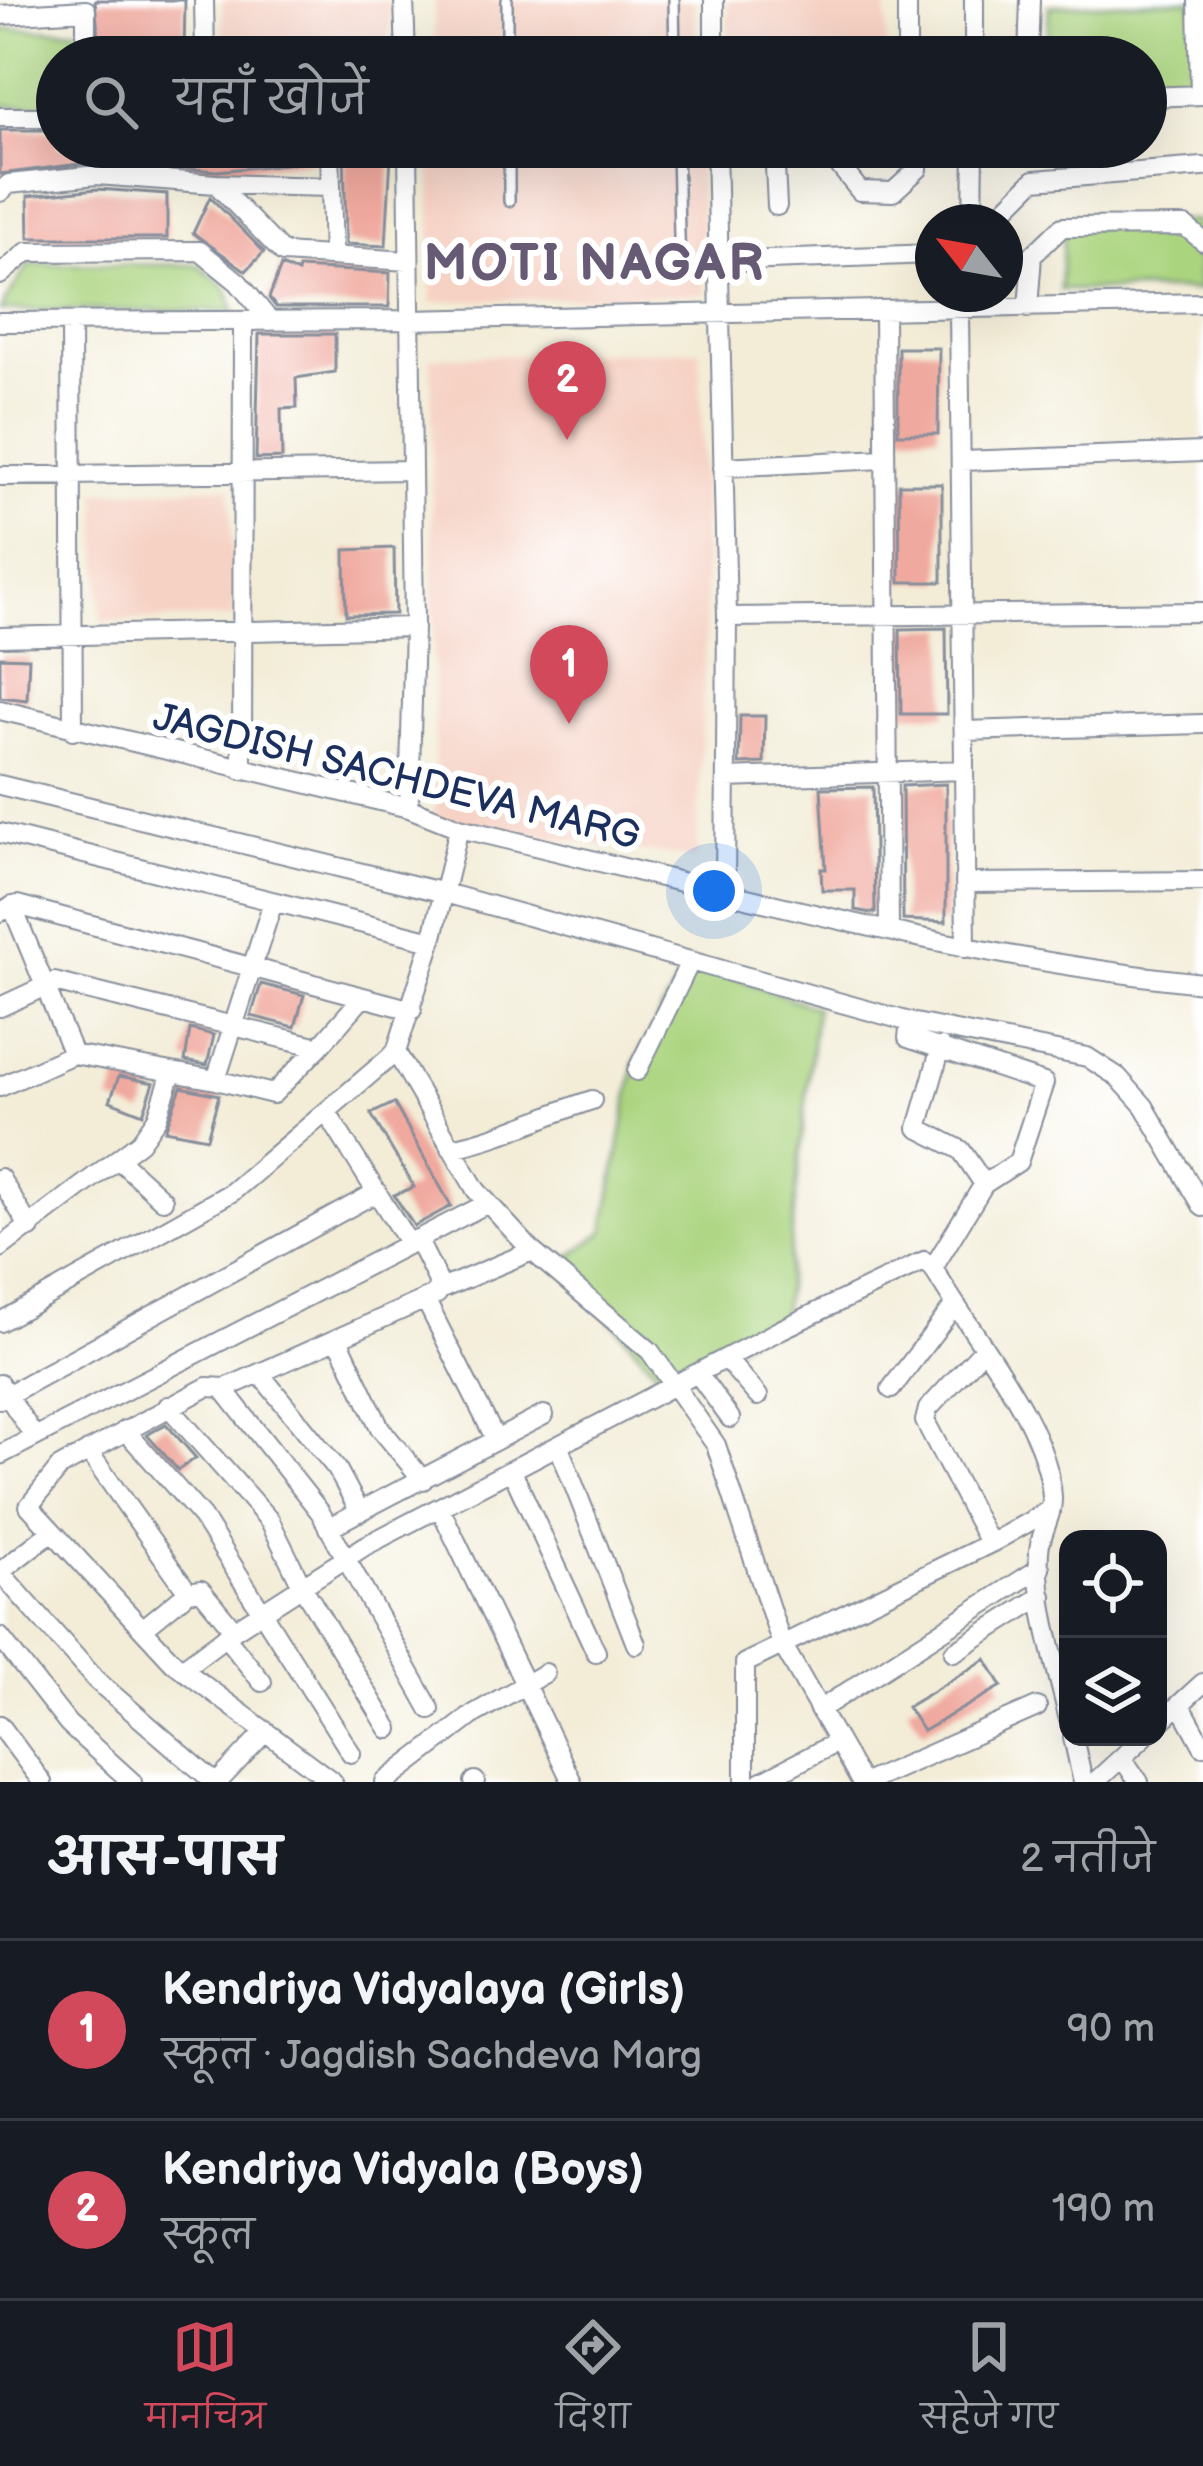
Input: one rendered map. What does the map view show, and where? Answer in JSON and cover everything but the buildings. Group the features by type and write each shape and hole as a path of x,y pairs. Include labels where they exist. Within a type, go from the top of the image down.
{"street":[{"path":"204,0 205,36"},
{"path":"404,0 405,36"},
{"path":"713,0 714,36"},
{"path":"907,0 907,36"},
{"path":"974,0 974,36"},
{"path":"1029,36 1030,0"},
{"path":"1167,96 1202,95 1198,0"},
{"path":"0,15 86,10 86,36"},
{"path":"0,118 36,117"},
{"path":"1010,204 1034,180 1203,167"},
{"path":"331,168 333,256"},
{"path":"408,168 414,627 409,808"},
{"path":"716,168 727,617 725,890"},
{"path":"775,168 777,206"},
{"path":"841,168 860,190 893,192 918,168"},
{"path":"973,204 974,168"},
{"path":"1098,168 1098,175"},
{"path":"0,192 9,184 97,176 331,187"},
{"path":"216,184 283,253 408,261"},
{"path":"1028,308 1032,256 1062,227 1185,226 1203,241"},
{"path":"0,275 27,252 200,251 238,282 269,322"},
{"path":"718,262 915,255"},
{"path":"1023,308 1203,303"},
{"path":"0,322 269,322 719,309 915,309"},
{"path":"884,312 884,772 889,929"},
{"path":"966,949 961,461 968,312"},
{"path":"71,322 73,730"},
{"path":"242,770 243,322"},
{"path":"961,461 1203,452"},
{"path":"723,467 883,459"},
{"path":"0,476 411,470"},
{"path":"727,617 1203,612"},
{"path":"0,637 414,627"},
{"name":"JAGDISH SACHDEVA MARG","path":"0,710 409,808 458,829 966,949 1096,973 1203,983"},
{"path":"964,730 1203,724"},
{"path":"726,778 964,770"},
{"path":"0,785 445,892 910,1022 1102,1064 1144,1106 1203,1207"},
{"path":"0,1322 232,1192 396,1052 432,941 458,829"},
{"path":"0,833 432,941"},
{"path":"965,883 1203,880"},
{"path":"216,1080 273,902"},
{"path":"6,909 412,1010"},
{"path":"6,909 46,984 73,1054"},
{"path":"638,1070 690,962"},
{"path":"0,1007 46,984 320,1047"},
{"path":"0,1087 73,1054 272,1094 363,998"},
{"path":"910,1022 907,1036 1044,1083 1018,1162 984,1184 933,1268"},
{"path":"941,1047 918,1128 961,1150 984,1184"},
{"path":"396,1052 488,1203 532,1251 650,1351 716,1445 781,1642 864,1782 1037,1707"},
{"path":"0,1248 149,1131 172,1072"},
{"path":"452,1148 506,1138 532,1119 592,1100"},
{"path":"327,1113 413,1241 496,1440"},
{"path":"118,1159 163,1200"},
{"path":"0,1178 31,1228"},
{"path":"34,1436 2,1393 377,1192"},
{"path":"0,1454 488,1203"},
{"path":"333,1782 182,1669 29,1506 60,1467 168,1406 207,1387 223,1389 260,1374 532,1251"},
{"path":"182,1669 344,1560 914,1262 933,1268 1036,1445 1052,1497 1040,1568 1059,1674"},
{"path":"891,1389 954,1306"},
{"path":"338,1339 380,1428 423,1480"},
{"path":"983,1350 928,1409 925,1421 986,1537 995,1541"},
{"path":"726,1359 758,1396"},
{"path":"260,1374 337,1469 360,1512"},
{"path":"698,1374 730,1418"},
{"path":"223,1389 328,1528 430,1709"},
{"path":"168,1406 270,1521 302,1586 389,1729"},
{"path":"328,1528 544,1415"},
{"path":"125,1430 202,1517 258,1614 351,1753"},
{"path":"559,1447 636,1644"},
{"path":"88,1451 188,1592"},
{"path":"512,1471 596,1652"},
{"path":"440,1508 536,1677 572,1782"},
{"path":"745,1782 745,1664 1050,1510"},
{"path":"51,1532 0,1572 143,1726 216,1782 266,1732"},
{"path":"819,1710 1040,1568"},
{"path":"145,1627 188,1592 202,1590 262,1682"},
{"path":"954,1652 1042,1596"},
{"path":"0,1637 68,1724 132,1782"},
{"path":"386,1782 473,1714 536,1677"},
{"path":"1167,1716 1203,1683"},
{"path":"1180,1704 1203,1746"},
{"path":"0,1725 42,1782"},
{"path":"761,1782 837,1742"},
{"path":"1075,1746 1082,1782"},
{"path":"1096,1782 1135,1746"},
{"path":"1122,1758 1139,1782"}],"lane":[{"path":"507,0 507,36"},
{"path":"674,0 675,36"},
{"path":"509,168 509,201"},
{"path":"677,168 680,278"}],"shaded area":[{"path":"223,0 390,0 389,36 222,36"},
{"path":"435,0 694,0 695,36 434,36"},
{"path":"728,0 886,0 887,36 729,36"},
{"path":"431,168 699,168 705,294 431,302"},
{"path":"700,350 706,620 697,859 435,820 431,357"},
{"path":"230,487 234,617 101,621 97,492"}],"green space":[{"path":"1192,0 1200,83 1167,84 1167,36 1048,36 1049,6"},
{"path":"0,29 86,30 87,36 36,36 36,106 0,106"},
{"path":"1195,220 1199,290 1060,290 1064,228"},
{"path":"29,264 198,265 226,288 234,311 0,310"},
{"path":"688,960 816,1008 783,1314 733,1348 661,1377 561,1263 604,1232 635,1062"}],"place":[{"name":"Kendriya Vidyala (Boys)","path":"567,440"},
{"name":"Kendriya Vidyalaya (Girls)","path":"569,724"}],"district":[{"name":"MOTI NAGAR","path":"595,262"}]}
